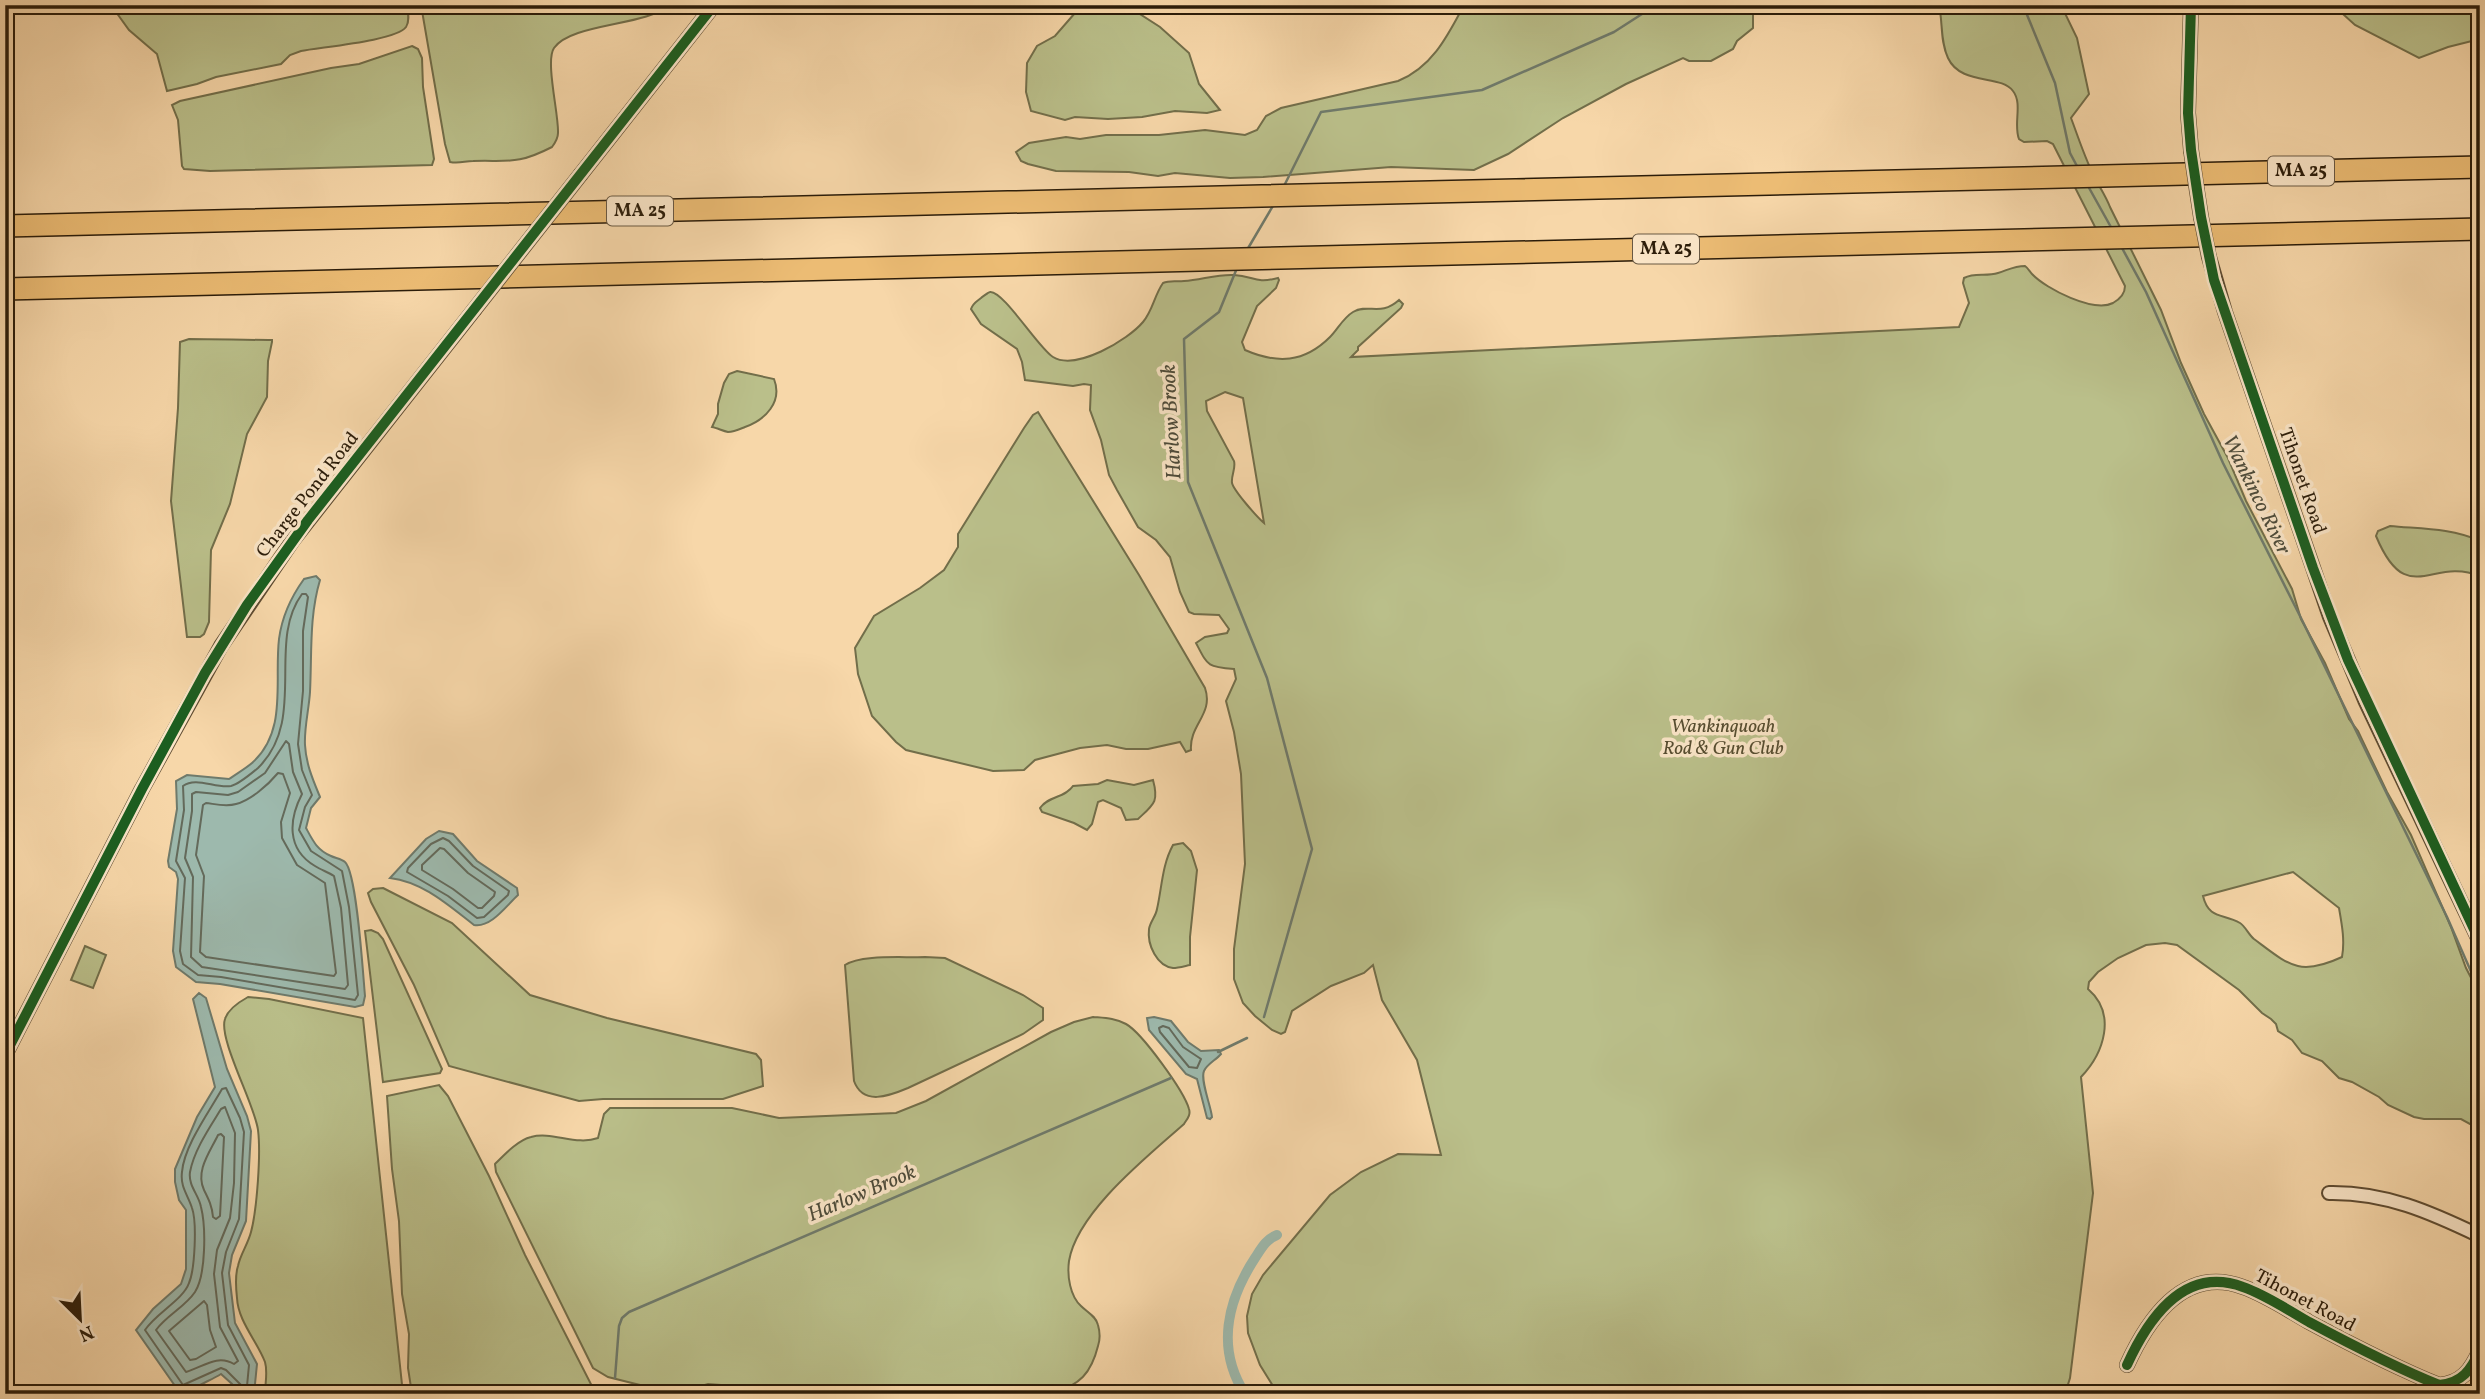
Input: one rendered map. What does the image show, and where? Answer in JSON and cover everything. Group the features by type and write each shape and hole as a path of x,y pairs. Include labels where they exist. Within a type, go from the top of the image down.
{"highway":[{"name":"MA 25","path":"5,226 2480,167"},
{"name":"MA 25","path":"5,289 2480,229"}],"street":[{"name":"Charge Pond Road","path":"5,1055 148,778 235,624 308,520 714,5"},
{"name":"Tihonet Road","path":"2191,5 2188,113 2191,150 2209,257 2225,312 2339,638 2365,700 2480,942"},
{"path":"2329,1193 2362,1193 2409,1205 2480,1236"},
{"name":"Tihonet Road","path":"2127,1364 2144,1331 2163,1307 2186,1290 2216,1283 2245,1287 2371,1356 2439,1385 2450,1384 2468,1374 2480,1350"}],"green space":[{"path":"111,5 407,5 408,19 406,27 388,36 301,51 290,55 281,64 216,77 167,91 157,54 129,30"},
{"path":"421,5 669,5 644,17 576,34 554,48 551,64 558,133 552,147 521,159 456,163 450,162 445,144"},
{"path":"1104,5 1122,5 1135,11 1160,27 1189,53 1199,84 1220,110 1207,113 1175,111 1108,119 1075,117 1065,120 1031,111 1026,92 1027,63 1037,46 1055,36 1075,13"},
{"path":"1464,5 1753,5 1753,28 1737,41 1733,49 1711,61 1689,61 1683,58 1626,84 1563,118 1508,154 1474,170 1391,167 1263,177 1230,178 1175,173 1158,176 1129,172 1056,171 1021,161 1016,152 1029,143 1066,137 1080,139 1106,135 1159,135 1205,130 1245,135 1257,130 1266,116 1281,108 1398,81 1410,75 1437,50"},
{"name":"Wankinquoah Rod & Gun Club","path":"1939,5 2061,5 2077,38 2089,94 2071,118 2089,167 2161,310 2204,414 2292,589 2301,619 2325,663 2349,719 2358,731 2411,835 2466,968 2480,995 2480,1134 2472,1125 2461,1119 2414,1117 2388,1105 2352,1082 2339,1078 2322,1061 2302,1053 2292,1040 2278,1031 2271,1019 2239,990 2177,945 2146,945 2118,958 2089,982 2088,989 2097,999 2105,1022 2096,1057 2081,1077 2093,1193 2070,1378 2065,1394 1278,1394 1260,1365 1248,1333 1247,1316 1252,1294 1263,1275 1330,1195 1361,1172 1398,1154 1441,1155 1417,1060 1382,1000 1373,965 1364,973 1331,986 1292,1011 1285,1032 1281,1034 1272,1030 1243,1003 1234,979 1234,949 1245,864 1241,774 1226,701 1236,679 1234,669 1209,664 1196,643 1205,637 1227,633 1229,629 1219,615 1189,612 1170,557 1156,540 1138,527 1117,490 1109,475 1101,440 1090,410 1091,385 1073,386 1025,380 1017,349 981,324 971,309 989,292 996,294 1047,352 1063,360 1075,360 1101,352 1136,329 1146,317 1163,283 1228,275 1259,280 1278,278 1276,288 1257,306 1242,342 1245,350 1279,359 1300,356 1320,346 1353,312 1386,308 1399,300 1403,304 1401,308 1358,347 1351,357 1959,327 1969,303 1964,278 1994,274 2021,266 2025,266 2048,286 2071,298 2094,305 2113,303 2122,296 2125,286 2053,144 2047,141 2024,142 2019,139 2016,96 2007,86 1962,73 1954,67 1944,45","holes":["1225,392 1243,398 1264,523 1234,487 1234,461 1207,411 1206,401","2293,872 2339,908 2342,957 2315,966 2295,965 2276,956 2254,939 2240,923 2217,915 2209,909 2203,896"]},
{"path":"2333,5 2480,5 2480,39 2419,58 2355,25"},
{"path":"412,46 418,49 422,58 423,87 434,159 432,165 210,171 184,169 182,166 178,120 172,105 180,101 359,64"},
{"path":"189,339 272,340 268,361 267,397 247,434 230,504 211,550 209,622 200,637 187,637 171,501 180,342"},
{"path":"737,371 774,379 776,395 770,409 759,420 728,432 712,427 718,414 724,383 729,374"},
{"path":"1038,412 1205,688 1206,705 1191,741 1191,750 1186,752 1180,742 1148,749 1126,749 1107,745 1080,748 1035,760 1024,770 993,771 906,750 872,716 858,674 855,648 874,616 944,570 958,547 958,534 1024,428"},
{"path":"2390,526 2447,531 2480,541 2480,576 2447,572 2410,576 2398,571 2387,558 2376,536 2378,531"},
{"path":"1107,780 1134,785 1153,780 1154,802 1138,819 1126,820 1121,808 1103,800 1098,802 1092,824 1087,830 1042,812 1040,808 1073,786 1098,784"},
{"path":"1183,843 1191,851 1197,870 1190,965 1173,968 1162,963 1154,954 1149,929 1156,912 1169,853 1173,845"},
{"path":"383,888 452,923 530,995 607,1018 756,1054 761,1060 763,1086 723,1099 579,1101 449,1066 414,985 371,902 368,893 373,889"},
{"path":"371,930 383,939 442,1069 440,1073 383,1082 365,931"},
{"path":"85,946 106,955 93,988 71,980"},
{"path":"945,958 1023,995 1043,1008 1043,1020 1023,1034 908,1088 885,1096 864,1094 854,1081 845,965 861,959"},
{"path":"248,997 363,1018 403,1394 265,1394 265,1362 244,1323 238,1306 236,1286 240,1258 250,1236 255,1210 259,1167 258,1130 224,1028 229,1012"},
{"path":"1093,1017 1118,1021 1133,1029 1171,1077 1186,1101 1189,1113 1184,1124 1134,1168 1099,1205 1075,1242 1069,1261 1070,1285 1077,1302 1097,1322 1099,1341 1092,1364 1083,1377 1053,1394 840,1394 708,1384 681,1392 608,1377 593,1368 496,1172 495,1164 499,1160 516,1144 531,1137 581,1140 598,1138 604,1114 610,1108 732,1108 779,1118 896,1113 926,1101 1051,1032"},
{"path":"439,1085 448,1096 489,1176 525,1255 596,1394 412,1394 387,1096"}],"water":[{"path":"316,576 320,580 313,621 305,745 308,765 320,797 311,808 306,828 319,848 344,861 349,870 356,904 365,996 363,1005 355,1007 196,982 176,967 173,951 178,879 168,861 177,809 176,781 187,775 229,779 252,763 263,750 275,721 282,622 304,579"},
{"path":"439,831 453,834 477,861 517,888 518,895 486,923 474,925 424,889 390,878 426,839"},
{"path":"199,993 206,998 227,1069 251,1131 246,1221 232,1255 229,1273 235,1323 257,1364 254,1394 238,1394 221,1374 189,1393 180,1393 136,1330 153,1309 181,1284 186,1269 186,1210 179,1200 175,1169 197,1117 215,1087 193,999"},
{"path":"1147,1018 1171,1021 1188,1042 1201,1051 1219,1050 1221,1054 1207,1066 1203,1075 1212,1117 1210,1119 1207,1118 1197,1079 1186,1074 1149,1030"}],"waterway":[{"name":"Harlow Brook","path":"1284,186 1321,112 1482,90 1614,32 1656,5"},
{"name":"Wankinco River","path":"2023,5 2055,83 2070,153 2078,168"},
{"name":"Wankinco River","path":"2088,186 2112,229"},
{"name":"Harlow Brook","path":"1247,250 1274,204"},
{"name":"Wankinco River","path":"2122,248 2146,292 2223,463 2447,917 2480,992"},
{"name":"Harlow Brook","path":"1237,268 1219,312 1184,339 1188,482 1267,678 1312,849 1264,1017"},
{"name":"Harlow Brook","path":"1218,1052 1247,1038"},
{"name":"Harlow Brook","path":"615,1378 619,1326 622,1318 629,1312 1171,1078"},
{"path":"1245,1394 1230,1360 1228,1343 1232,1308 1245,1274 1267,1242 1277,1235"},
{"name":"Harlow Brook","path":"610,1394 614,1391"}],"cycle path":[{"path":"5,1055 142,789 205,673 247,605 308,520 714,5"},
{"path":"2191,5 2188,113 2191,150 2214,280 2313,568 2348,660 2480,942"},
{"path":"2127,1365 2146,1330 2171,1300 2203,1283 2222,1282 2260,1294 2357,1347 2439,1385 2454,1382 2465,1374 2480,1350"}]}
